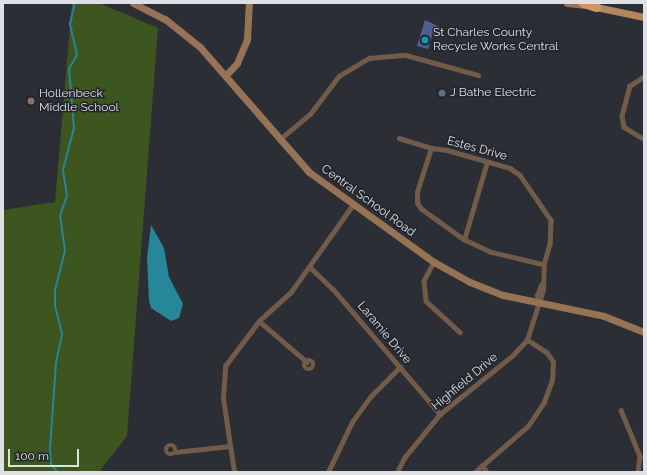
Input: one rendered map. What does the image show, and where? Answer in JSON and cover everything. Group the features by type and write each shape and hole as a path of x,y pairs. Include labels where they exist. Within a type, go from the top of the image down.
{"highway":[{"path":"583,3 596,7"}],"main road":[{"name":"Central School Road","path":"133,3 180,30 226,75 279,140 309,172 352,206 434,262 486,289 604,316 644,332"},
{"path":"226,75 240,56 247,39 249,3"},
{"path":"567,3 596,7 644,17"}],"street":[{"path":"279,140 310,114 339,76 369,58 406,55 478,75"},
{"path":"644,77 630,86 622,116 624,127 644,139"},
{"path":"399,138 431,148"},
{"name":"Estes Drive","path":"539,302 544,265 552,230 547,212 520,175 487,162 447,150 431,148 417,203 426,214 464,240 490,252 544,265"},
{"path":"464,240 487,162"},
{"path":"234,472 223,398 225,366 259,321 291,292 352,206"},
{"path":"434,262 424,281 426,301 460,332"},
{"name":"Laramie Drive","path":"310,267 333,289 440,414"},
{"name":"Highfield Drive","path":"397,472 404,458 440,414 512,356 527,340 539,302"},
{"path":"259,321 307,362"},
{"path":"475,472 534,418 552,380 554,365 552,358 527,340"},
{"path":"328,472 352,422 375,391 400,367"},
{"path":"621,410 640,456 638,472"},
{"path":"175,452 230,446"},
{"path":"482,465 487,472"}],"green space":[{"path":"72,3 99,3 158,28 127,436 99,472 3,472 3,210 55,202"}],"water":[{"path":"151,225 164,248 169,277 183,304 179,318 171,321 151,308 149,301 147,258"}],"building":[{"name":"St Charles County Recycle Works Central","path":"425,20 440,27 438,34 433,33 428,49 417,46"}],"waterway":[{"path":"57,472 51,464 50,449 56,363 62,334 55,306 55,290 65,251 60,216 67,196 63,170 74,128 69,69 77,55 70,24 75,3"}],"place":[{"name":"St Charles County Recycle Works Central","path":"425,40"},
{"name":"J Bathe Electric","path":"442,93"},
{"name":"Hollenbeck Middle School","path":"31,101"}]}
